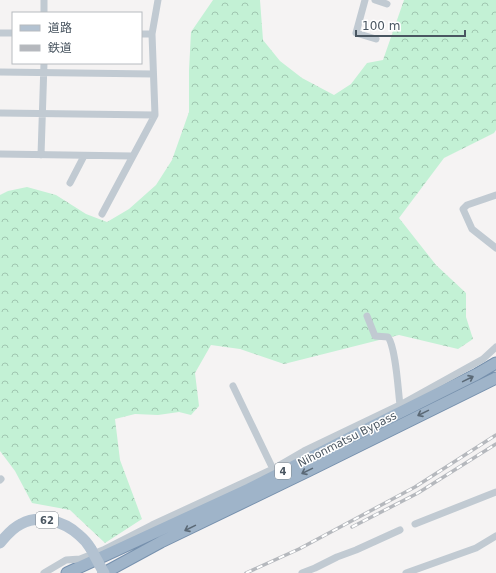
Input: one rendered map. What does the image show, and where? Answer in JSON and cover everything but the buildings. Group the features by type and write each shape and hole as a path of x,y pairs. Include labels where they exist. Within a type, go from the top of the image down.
{"highway":[{"name":"Nihonmatsu Bypass","path":"67,573 249,489 496,363"},
{"name":"Nihonmatsu Bypass","path":"104,573 161,542 496,378"}],"main road":[{"name":"62","path":"0,543 9,532 20,524 45,519 56,522 79,534 91,549 104,573"}],"street":[{"path":"44,0 44,12"},
{"path":"102,214 155,115 152,34 158,0"},
{"path":"366,0 356,33 376,38"},
{"path":"375,0 387,4"},
{"path":"0,33 12,33"},
{"path":"142,34 152,34"},
{"path":"41,155 44,64"},
{"path":"0,72 153,74"},
{"path":"0,112 155,115"},
{"path":"0,154 133,156"},
{"path":"70,183 84,156"},
{"path":"496,195 467,205 463,209 472,229 496,248"},
{"path":"367,316 375,336 388,337 391,341 400,405"},
{"path":"44,573 66,560 80,559 103,550 400,405 484,359 496,347"},
{"path":"233,386 273,468"},
{"path":"415,524 496,492"},
{"path":"302,573 400,530"},
{"path":"406,573 476,548 496,536"}],"green space":[{"path":"213,0 260,0 263,40 280,61 302,78 334,95 351,84 367,63 383,60 404,0 496,0 496,130 494,133 444,158 399,218 436,265 466,293 466,317 473,339 458,349 399,335 284,364 240,349 211,345 195,373 199,406 191,415 179,412 158,415 135,414 115,419 120,460 142,519 105,543 70,510 32,503 15,471 0,451 0,195 8,191 27,187 56,195 86,214 107,222 129,209 156,185 172,160 189,112 191,32"}],"railway":[{"path":"246,573 299,549 415,487 496,435"},
{"path":"352,527 418,493 496,444"}]}
